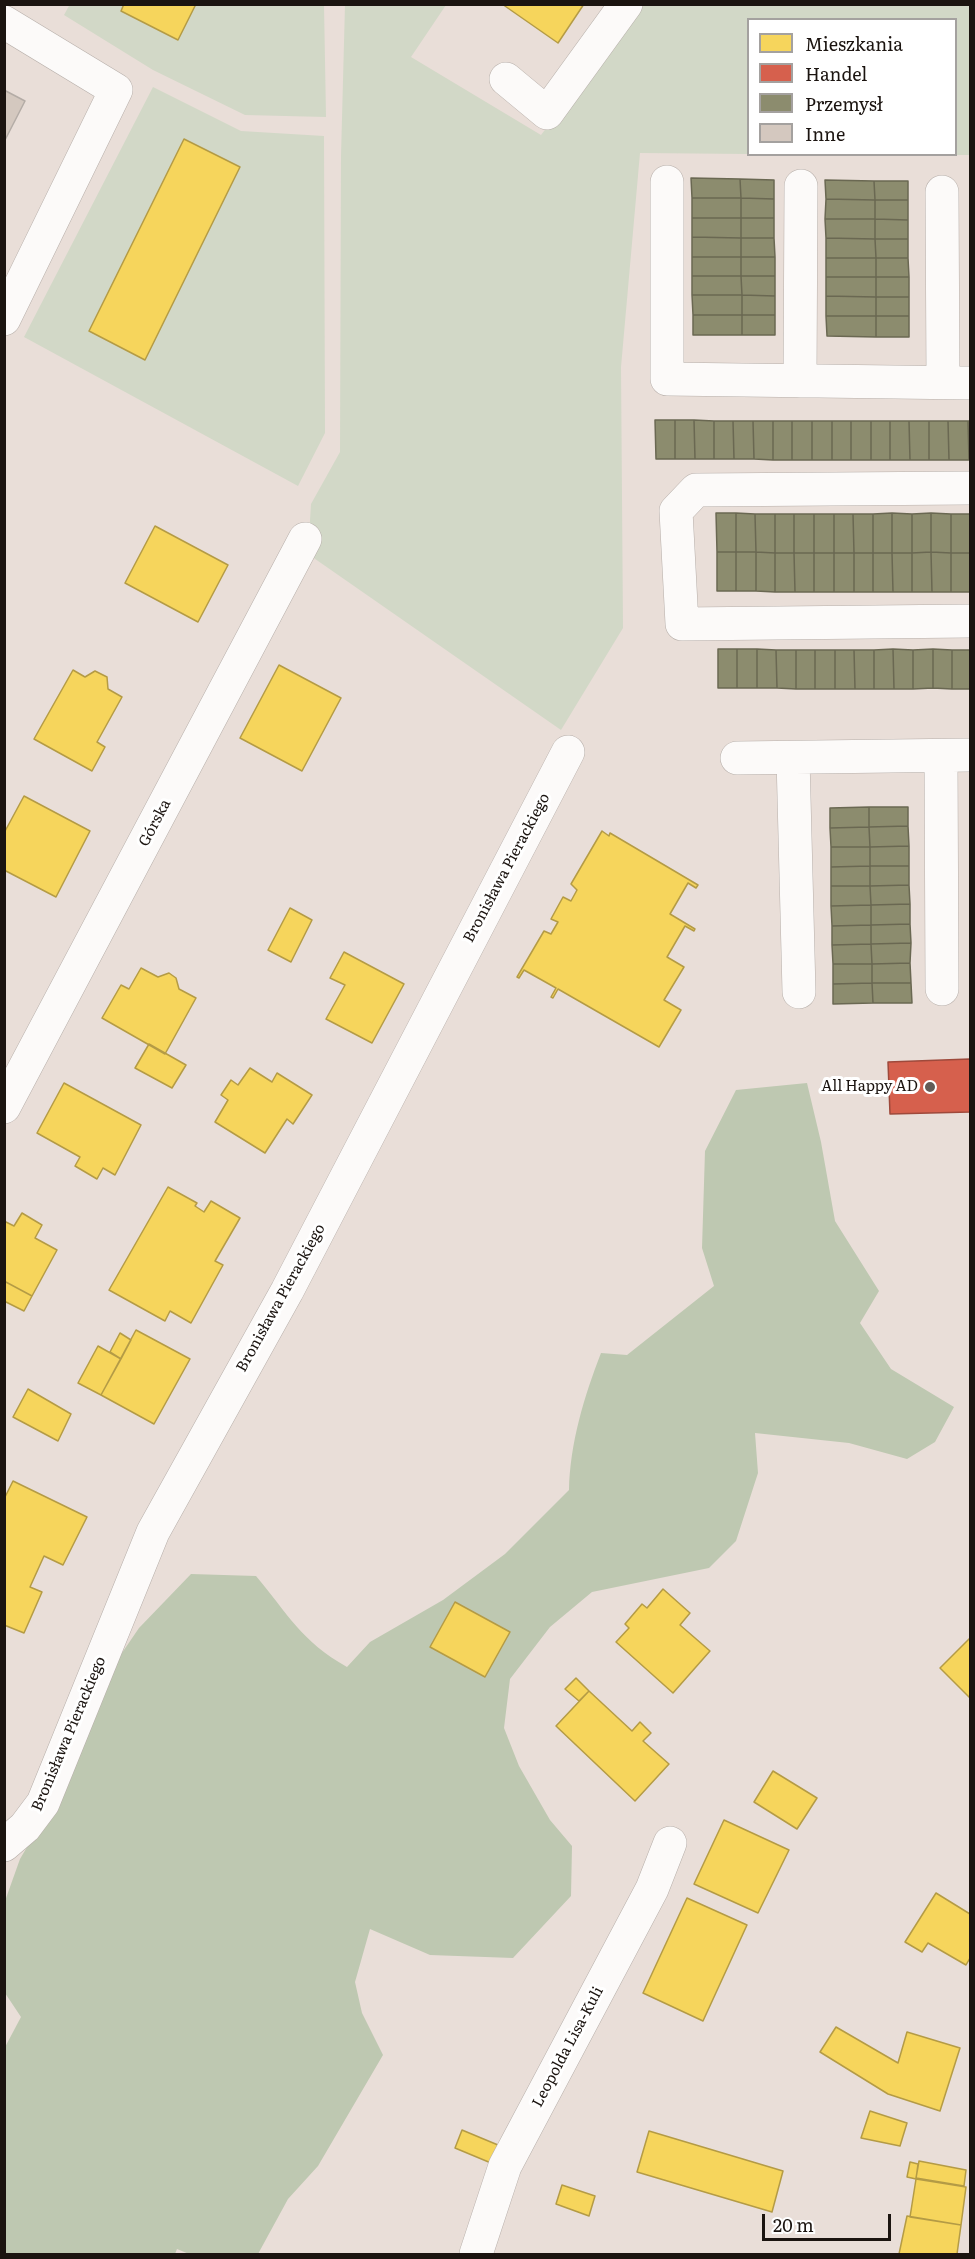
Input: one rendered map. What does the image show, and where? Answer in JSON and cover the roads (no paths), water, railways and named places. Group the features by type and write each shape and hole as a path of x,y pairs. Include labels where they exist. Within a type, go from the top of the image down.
{"street":[{"path":"506,79 547,113 626,4"},
{"path":"4,22 116,90 4,319"},
{"path":"667,182 667,379 957,383 942,192"},
{"path":"800,381 801,186"},
{"path":"970,488 696,490 676,511 682,624 970,621"},
{"name":"Górska","path":"4,1107 304,539"},
{"name":"Bronisława Pierackiego","path":"4,1845 25,1827 43,1803 153,1532 287,1292 568,752"},
{"path":"737,758 956,756 942,989"},
{"path":"793,758 798,992"},
{"name":"Leopolda Lisa-Kuli","path":"476,2254 505,2166 652,1889 670,1843"}],"place":[{"name":"All Happy AD","path":"930,1087"}]}
